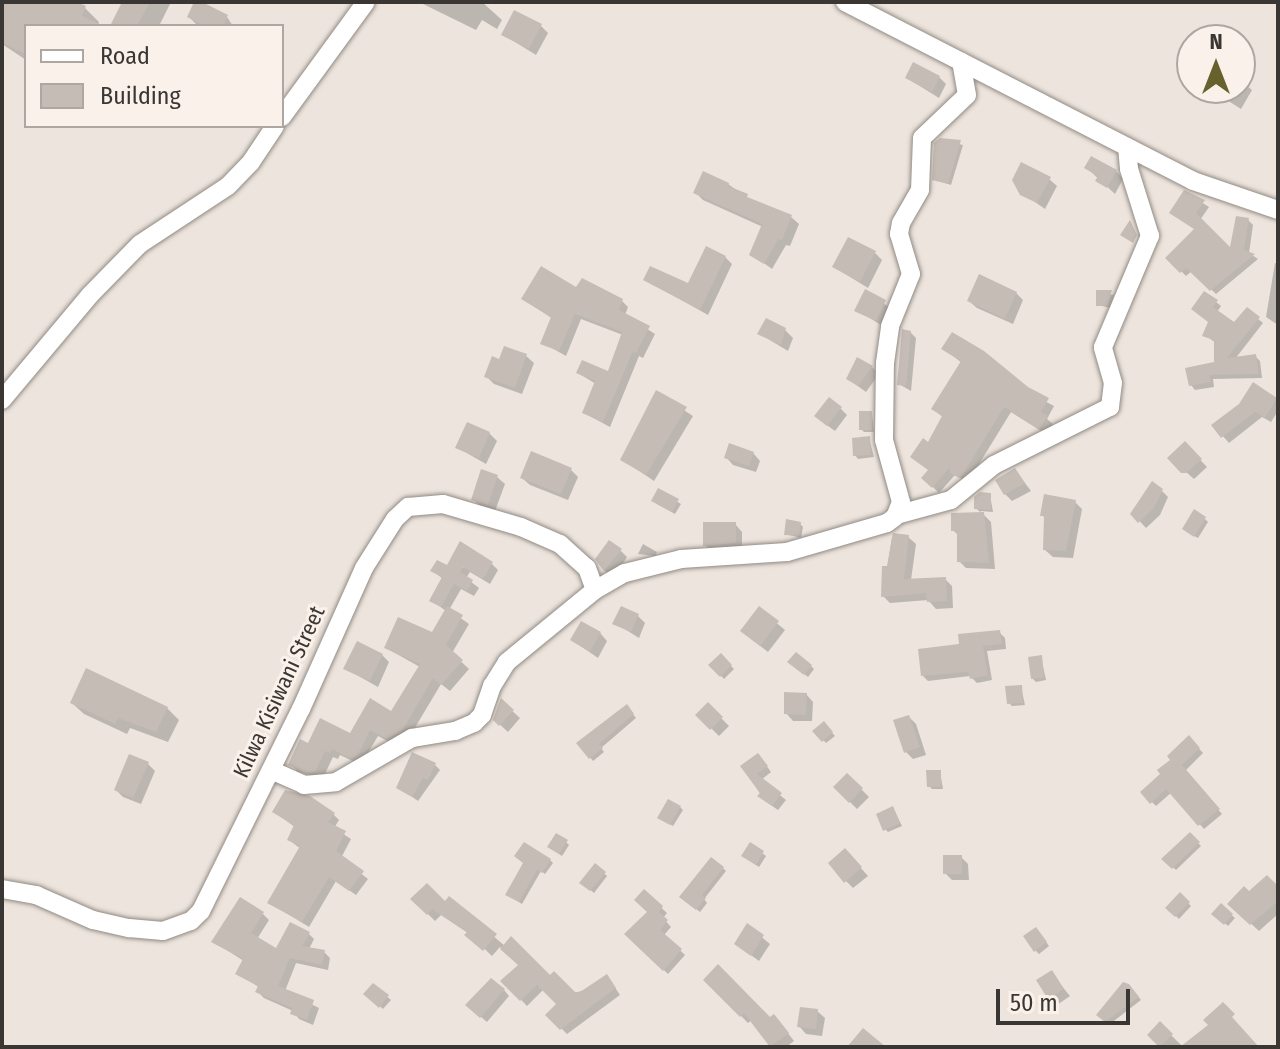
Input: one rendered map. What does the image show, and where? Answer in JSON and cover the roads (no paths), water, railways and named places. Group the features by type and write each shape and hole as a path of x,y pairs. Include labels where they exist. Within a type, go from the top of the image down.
{"street":[{"path":"284,114 366,2"},
{"path":"845,2 1193,181 1278,210"},
{"path":"896,515 901,502 884,440 885,363 890,326 911,274 899,234 901,223 920,190 922,138 967,95 961,62"},
{"path":"2,400 90,295 140,244 228,186 251,162 274,128"},
{"path":"271,770 304,785 336,782 412,738 455,731 474,723 482,715 492,686 507,662 595,590 654,563 787,552 887,523 896,515 951,500 994,465 1110,407 1113,383 1103,347 1150,240 1129,169 1127,147"},
{"name":"Kilwa Kisiwani Street","path":"2,889 36,895 109,924 149,931 175,929 191,921 201,911 271,770 364,568 395,519 408,507 443,504 521,527 560,544 587,568 595,590"}]}
